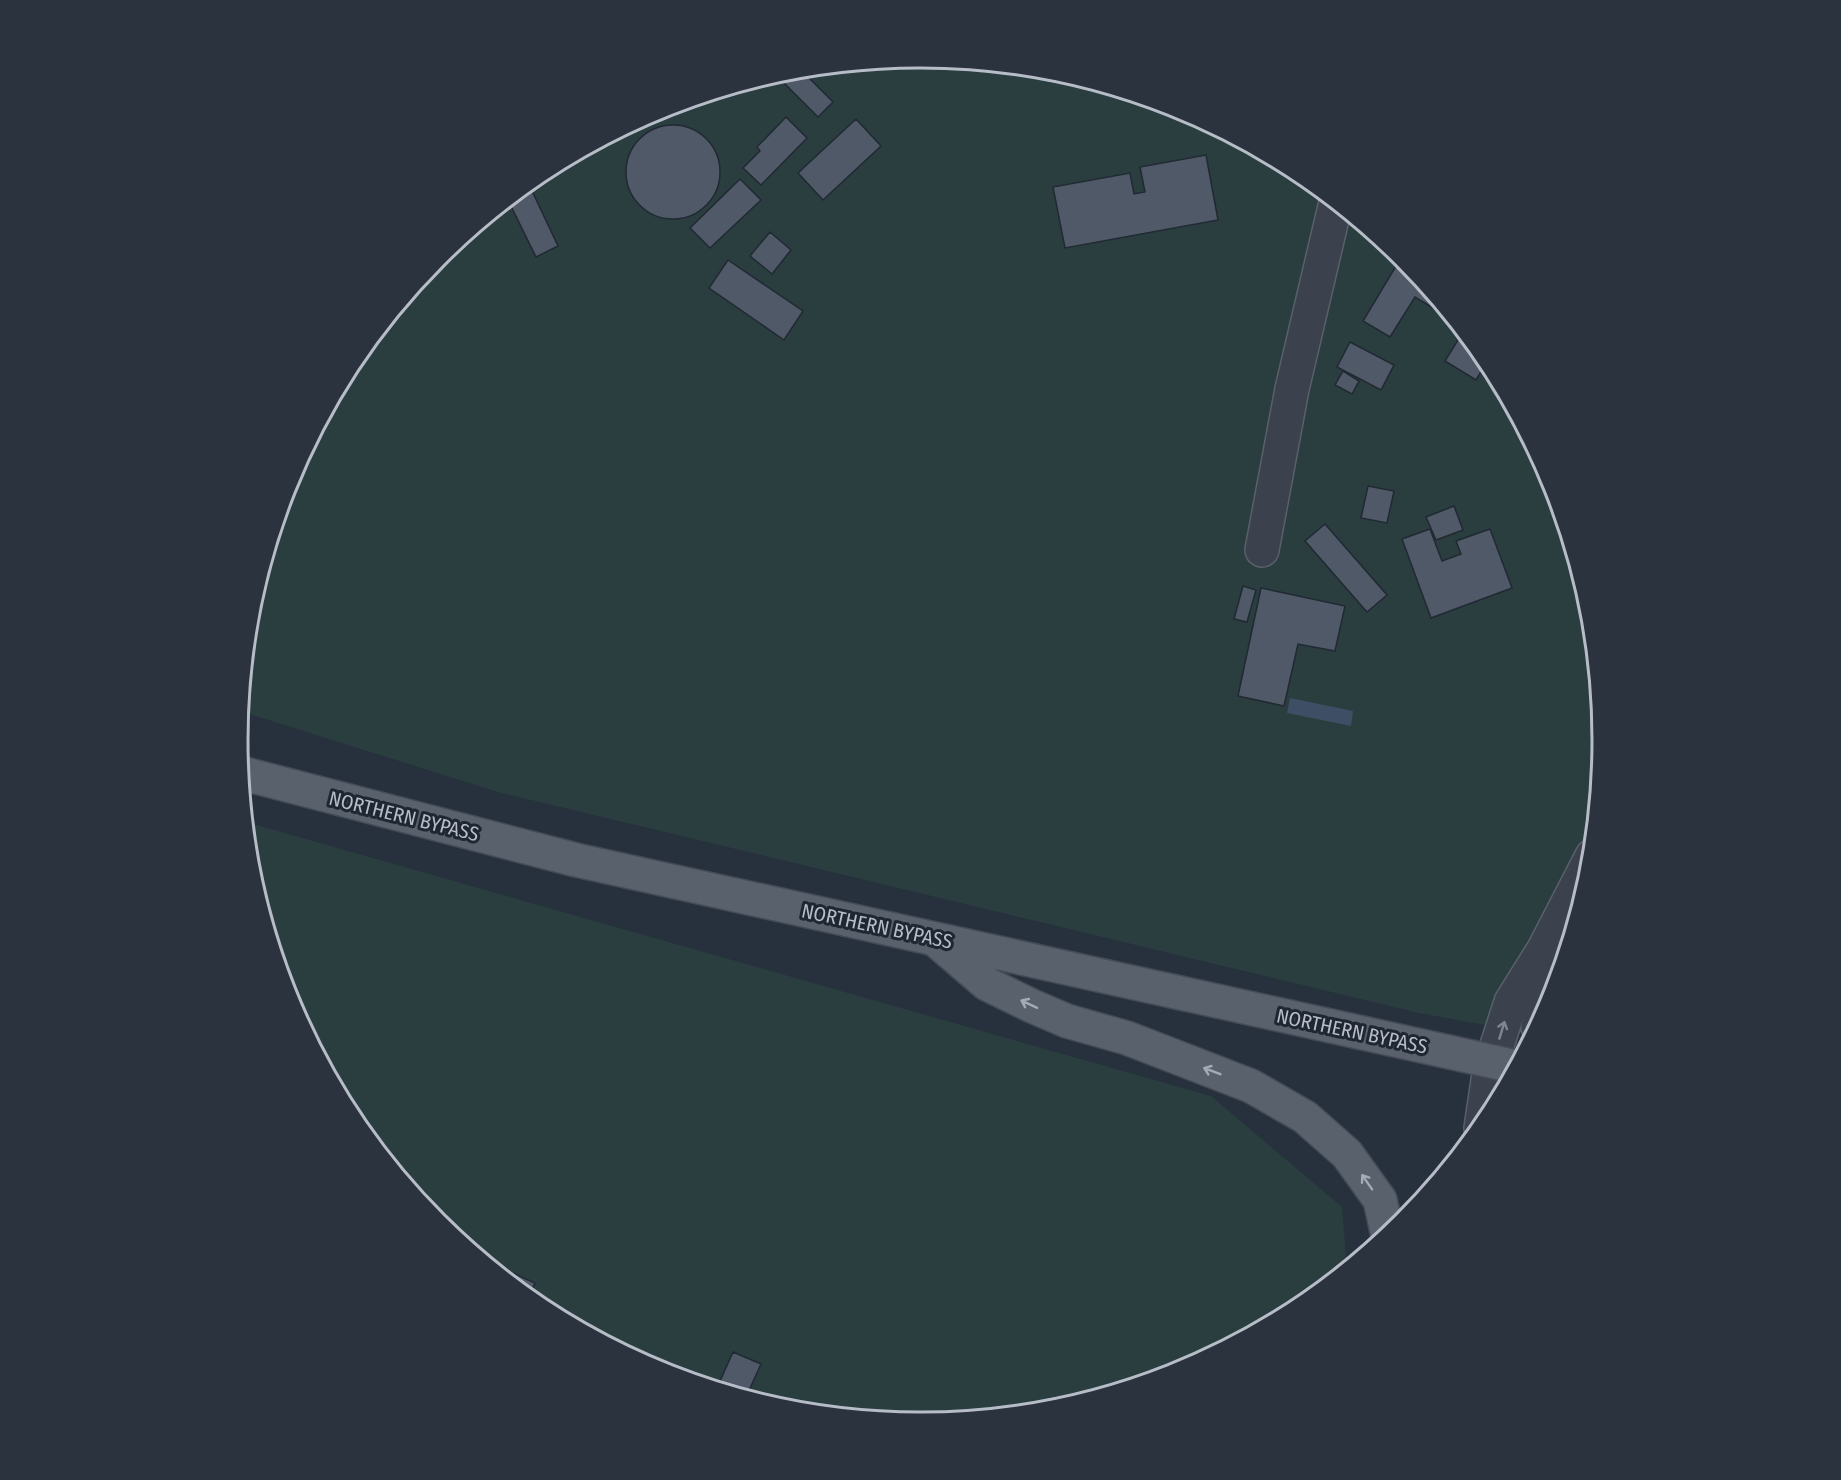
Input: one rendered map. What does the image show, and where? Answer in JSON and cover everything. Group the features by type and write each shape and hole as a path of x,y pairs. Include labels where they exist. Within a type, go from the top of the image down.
{"main road":[{"name":"NORTHERN BYPASS","path":"249,775 576,860 1509,1065"},
{"path":"935,939 987,984 1032,1006 1067,1021 1127,1038 1251,1086 1305,1117 1347,1154 1380,1200 1386,1226"}],"street":[{"path":"1262,550 1292,389 1334,209"},
{"path":"1484,1107 1490,1067 1510,1002 1544,949 1577,886"},
{"path":"1543,994 1544,949"}],"shaded area":[{"path":"877,69 964,69 1008,73 1095,90 1137,103 1218,137 1257,158 1330,206 1364,234 1396,264 1454,331 1480,366 1524,443 1542,483 1570,566 1580,609 1592,696 1592,784 1580,871 1557,956 1526,1033 1419,1013 498,792 249,714 254,652 271,566 299,483 317,443 361,366 415,297 477,234 547,181 623,137 704,103 789,80"},
{"path":"254,824 1211,1096 1342,1207 1346,1261 1330,1274 1257,1322 1218,1343 1137,1377 1095,1390 1008,1407 964,1411 877,1411 789,1400 704,1377 623,1343 584,1322 511,1274 445,1216 387,1149 361,1114 338,1076 299,997 271,914"}],"water":[{"path":"1290,698 1353,711 1351,726 1287,713"}],"building":[{"path":"808,77 833,102 818,117 783,82"},
{"path":"786,117 807,138 761,185 743,168 760,151 757,147"},
{"path":"856,119 881,146 823,200 798,173"},
{"path":"673,125 691,129 706,139 716,154 720,172 716,190 706,205 691,215 673,219 655,215 640,205 630,190 626,172 630,154 640,139 655,129"},
{"path":"1206,155 1218,220 1065,248 1053,187 1130,173 1134,194 1145,192 1140,167"},
{"path":"740,179 761,200 710,248 690,228"},
{"path":"532,191 558,246 536,257 511,206"},
{"path":"770,232 791,250 772,274 750,256"},
{"path":"728,260 803,311 784,340 709,288"},
{"path":"1397,265 1437,310 1415,297 1390,337 1363,321"},
{"path":"1459,338 1482,370 1476,380 1445,361"},
{"path":"1350,342 1394,365 1381,390 1337,367"},
{"path":"1343,371 1359,381 1352,394 1335,385"},
{"path":"1368,486 1394,491 1387,523 1361,518"},
{"path":"1454,506 1463,530 1436,540 1426,517"},
{"path":"1325,524 1387,595 1367,612 1305,541"},
{"path":"1430,529 1442,561 1461,554 1456,541 1490,529 1512,588 1431,618 1402,539"},
{"path":"1243,586 1256,590 1247,622 1234,619"},
{"path":"1261,588 1345,606 1335,651 1298,644 1284,706 1238,696"},
{"path":"506,1270 535,1283 532,1289"},
{"path":"733,1352 761,1364 749,1391 720,1382"}]}
